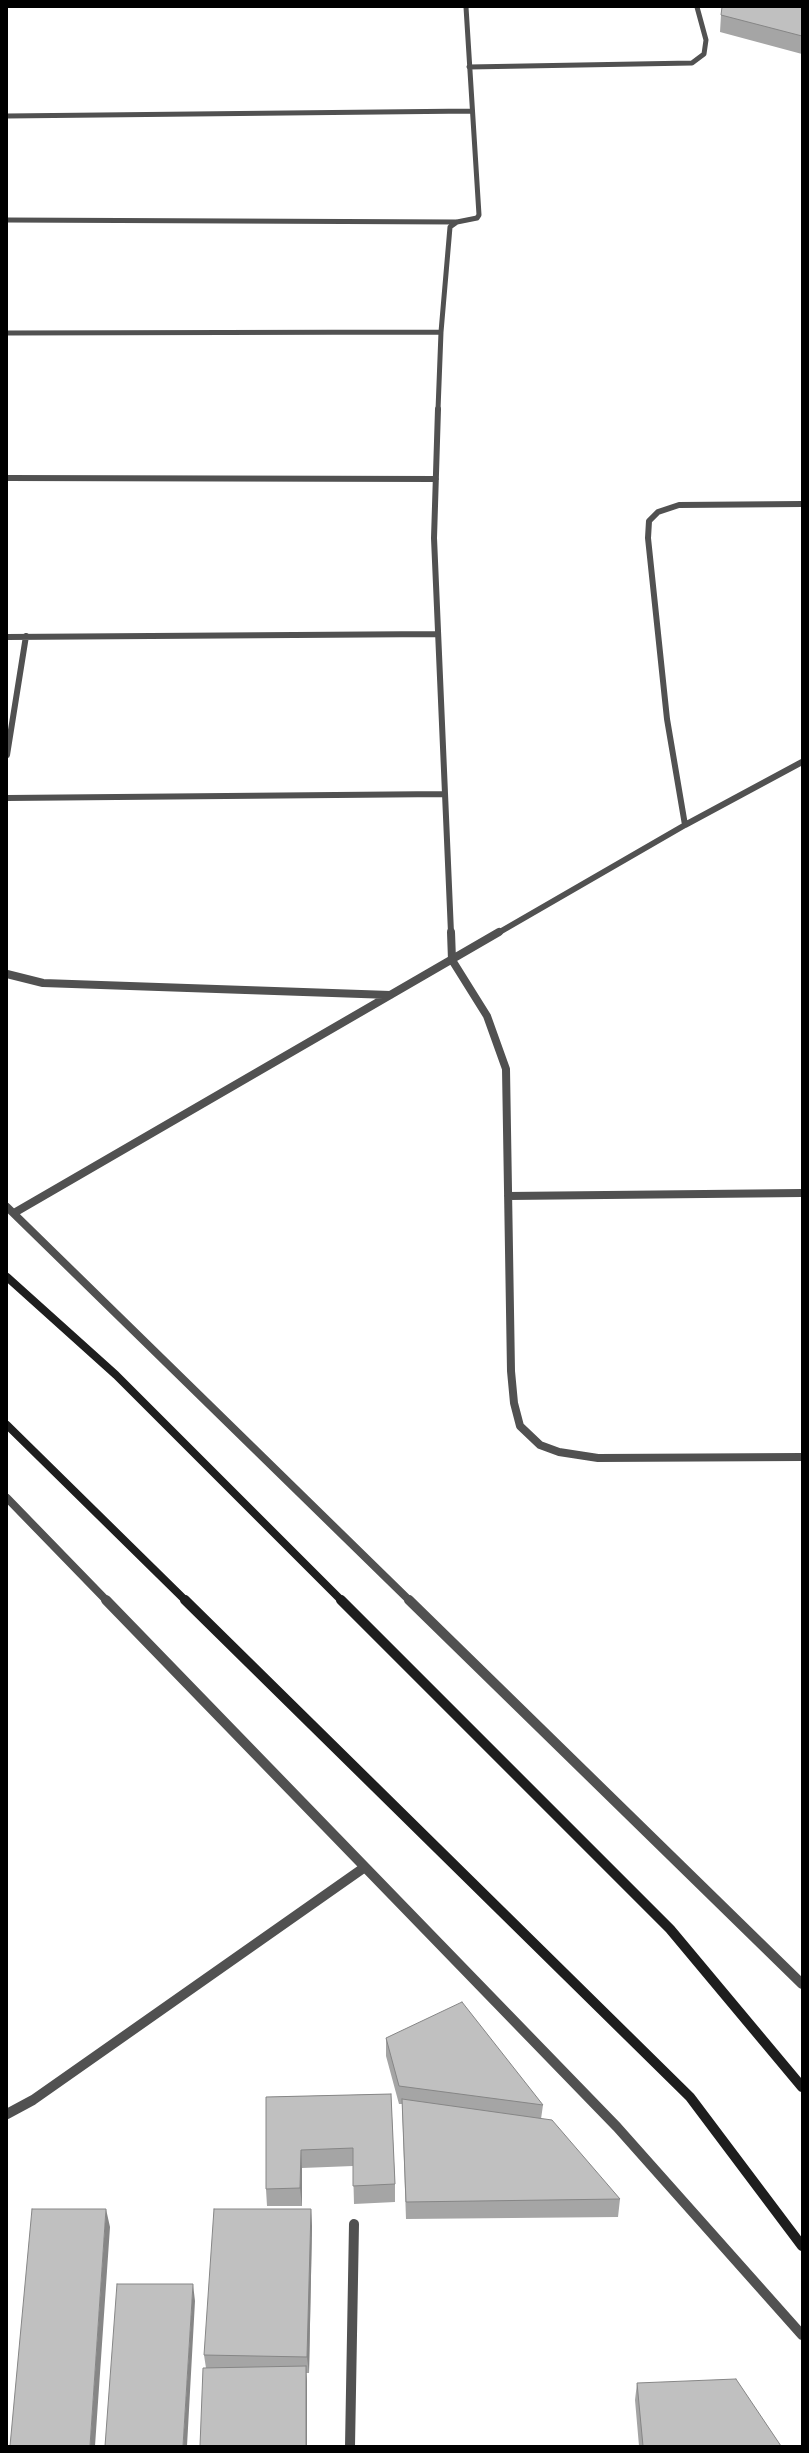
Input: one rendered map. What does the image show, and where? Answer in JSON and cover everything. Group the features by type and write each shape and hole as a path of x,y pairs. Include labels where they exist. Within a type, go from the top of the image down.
{"main road":[{"path":"7,1277 116,1375 670,1929 802,2087"},
{"path":"7,1425 690,2097 802,2246"}],"street":[{"path":"7,220 457,222 472,220 480,215 466,7"},
{"path":"469,67 692,63 704,54 706,40 697,7"},
{"path":"7,116 472,111"},
{"path":"457,222 450,227 441,332 434,538 452,960 487,1016 497,1039 506,1070 511,1371 514,1403 520,1426 540,1445 559,1452 598,1458 802,1457"},
{"path":"7,333 441,332"},
{"path":"7,478 436,479"},
{"path":"685,825 667,719 648,538 650,521 658,512 679,505 802,504"},
{"path":"7,637 438,634"},
{"path":"7,756 26,636"},
{"path":"802,762 685,825 391,995 10,1210 802,1984"},
{"path":"7,798 444,794"},
{"path":"7,974 42,983 391,995"},
{"path":"508,1196 802,1193"},
{"path":"7,1498 617,2127 802,2334"},
{"path":"7,2114 34,2100 365,1867"},
{"path":"350,2446 354,2224"}],"building":[{"path":"722,7 802,7 802,36 721,15"},
{"path":"462,2002 543,2105 399,2086 386,2038"},
{"path":"391,2094 395,2184 353,2186 353,2148 301,2150 300,2188 266,2189 266,2097"},
{"path":"402,2099 552,2120 620,2199 406,2202"},
{"path":"32,2209 106,2209 90,2446 10,2446"},
{"path":"214,2209 311,2209 307,2357 204,2355"},
{"path":"117,2284 193,2284 183,2446 105,2446"},
{"path":"306,2366 306,2446 200,2446 203,2368"},
{"path":"736,2379 781,2446 643,2446 637,2383"}]}
